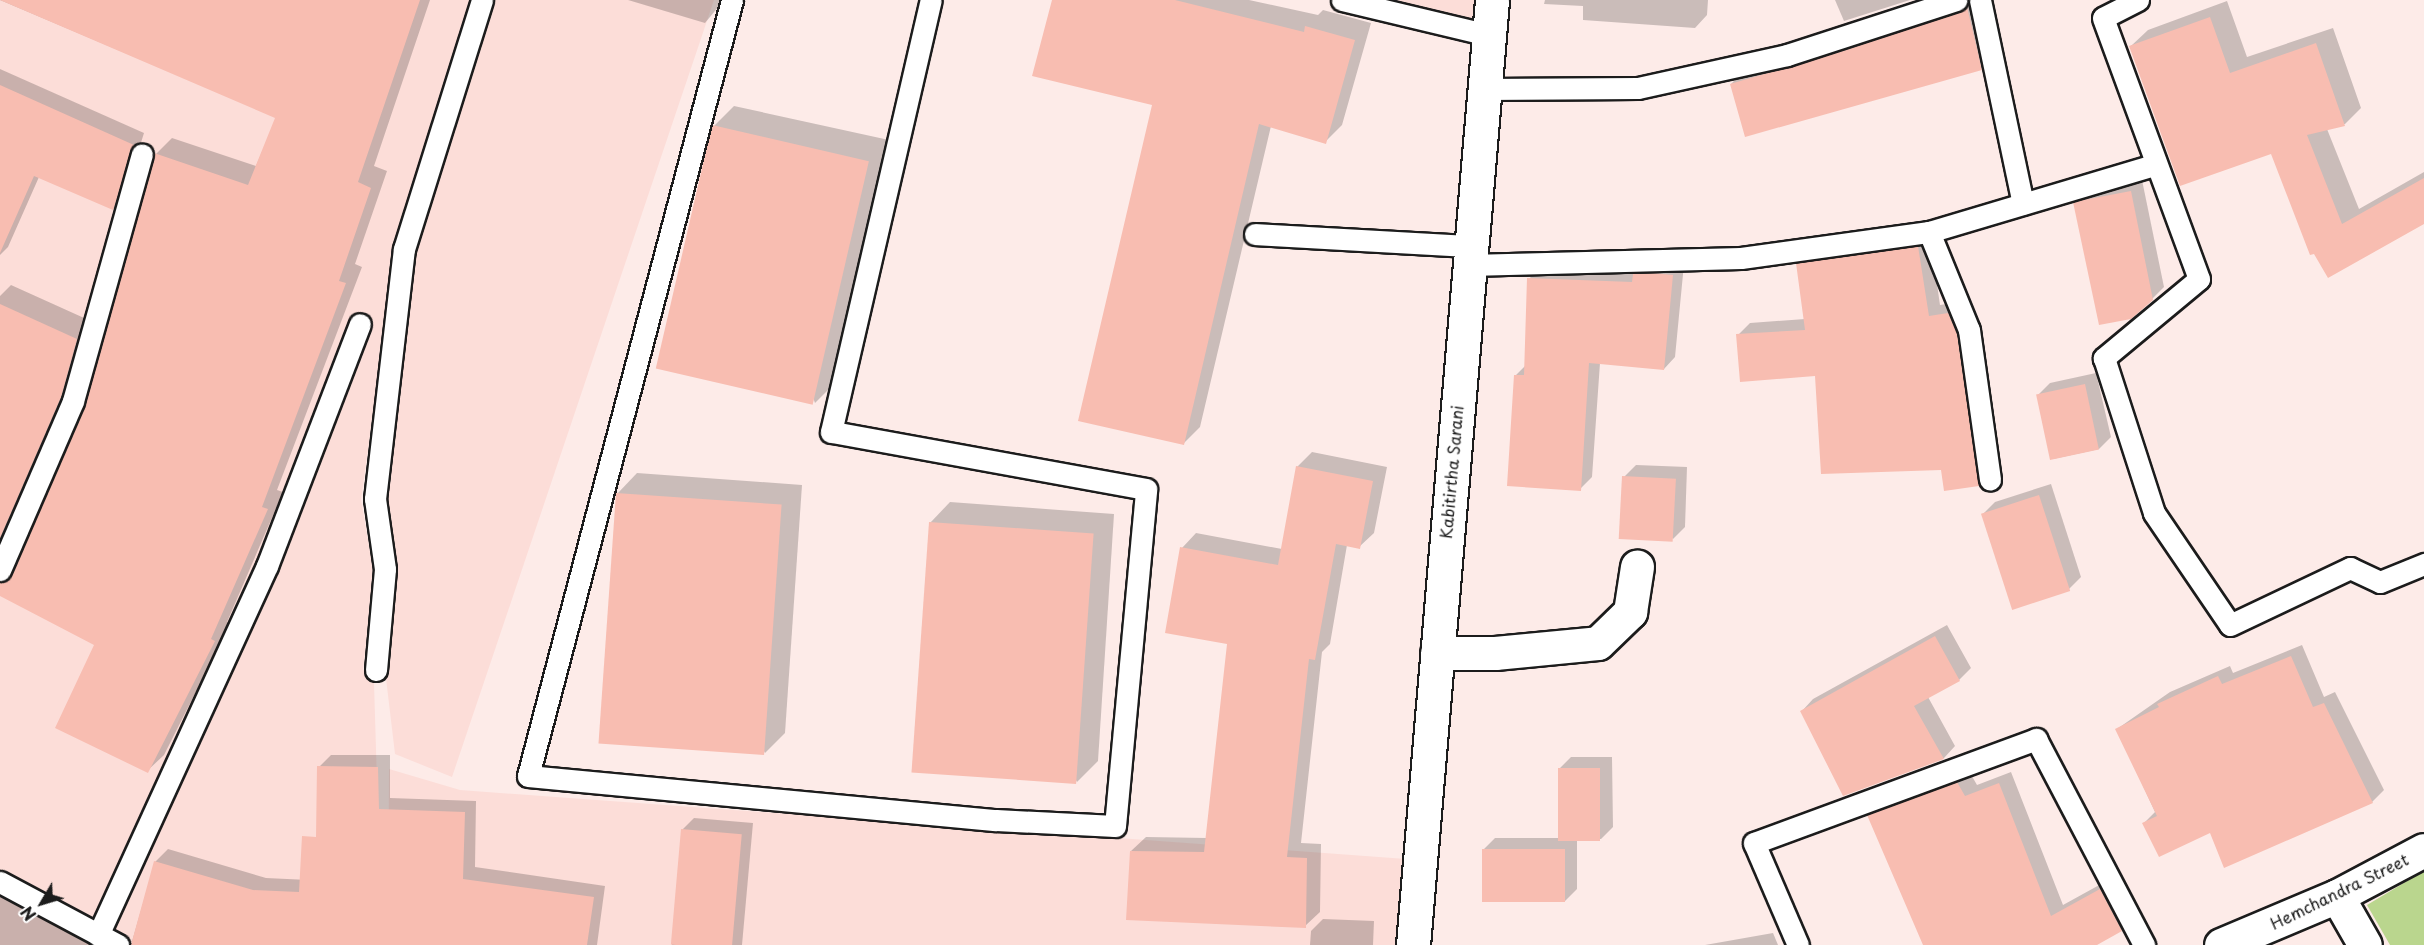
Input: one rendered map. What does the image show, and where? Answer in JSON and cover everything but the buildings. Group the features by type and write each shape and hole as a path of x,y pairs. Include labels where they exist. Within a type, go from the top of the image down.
{"street":[{"name":"Kabitirtha Sarani","path":"1413,945 1492,0"},
{"path":"1437,653 1495,653 1598,643 1630,612 1637,567"},
{"name":"Hemchandra Street","path":"2221,945 2337,896 2424,850"},
{"path":"2337,896 2365,945"}],"lane":[{"path":"376,670 385,568 375,499 404,249 482,0"},
{"path":"732,0 528,776 996,820 1115,826 1146,489 831,432 932,0"},
{"path":"1342,0 1489,35"},
{"path":"1485,89 1638,88 1787,55 1956,0"},
{"path":"1980,0 2023,204"},
{"path":"2138,0 2103,18 2154,165 2199,279 2104,358 2154,513 2230,625 2350,568 2380,582 2424,564"},
{"path":"0,570 73,401 142,154"},
{"path":"1255,234 1470,256 1741,258 1929,232 2154,165"},
{"path":"1929,232 1969,330 1990,480"},
{"path":"98,935 267,566 360,324"},
{"path":"1798,945 1754,843 2036,739 2144,945"},
{"path":"0,882 118,945"}],"shaded area":[{"path":"0,0 471,0 396,248 361,500 374,574 363,669 374,683 380,880 136,945 0,871"},
{"path":"490,0 714,0 452,777 395,754 385,670 397,587 384,510 409,252"},
{"path":"1394,0 1477,0 1474,19"},
{"path":"389,769 460,790 1406,859 1396,945 388,945"},
{"path":"0,896 94,945 0,945"}],"green space":[{"path":"2424,871 2424,945 2390,945 2367,905"}]}
